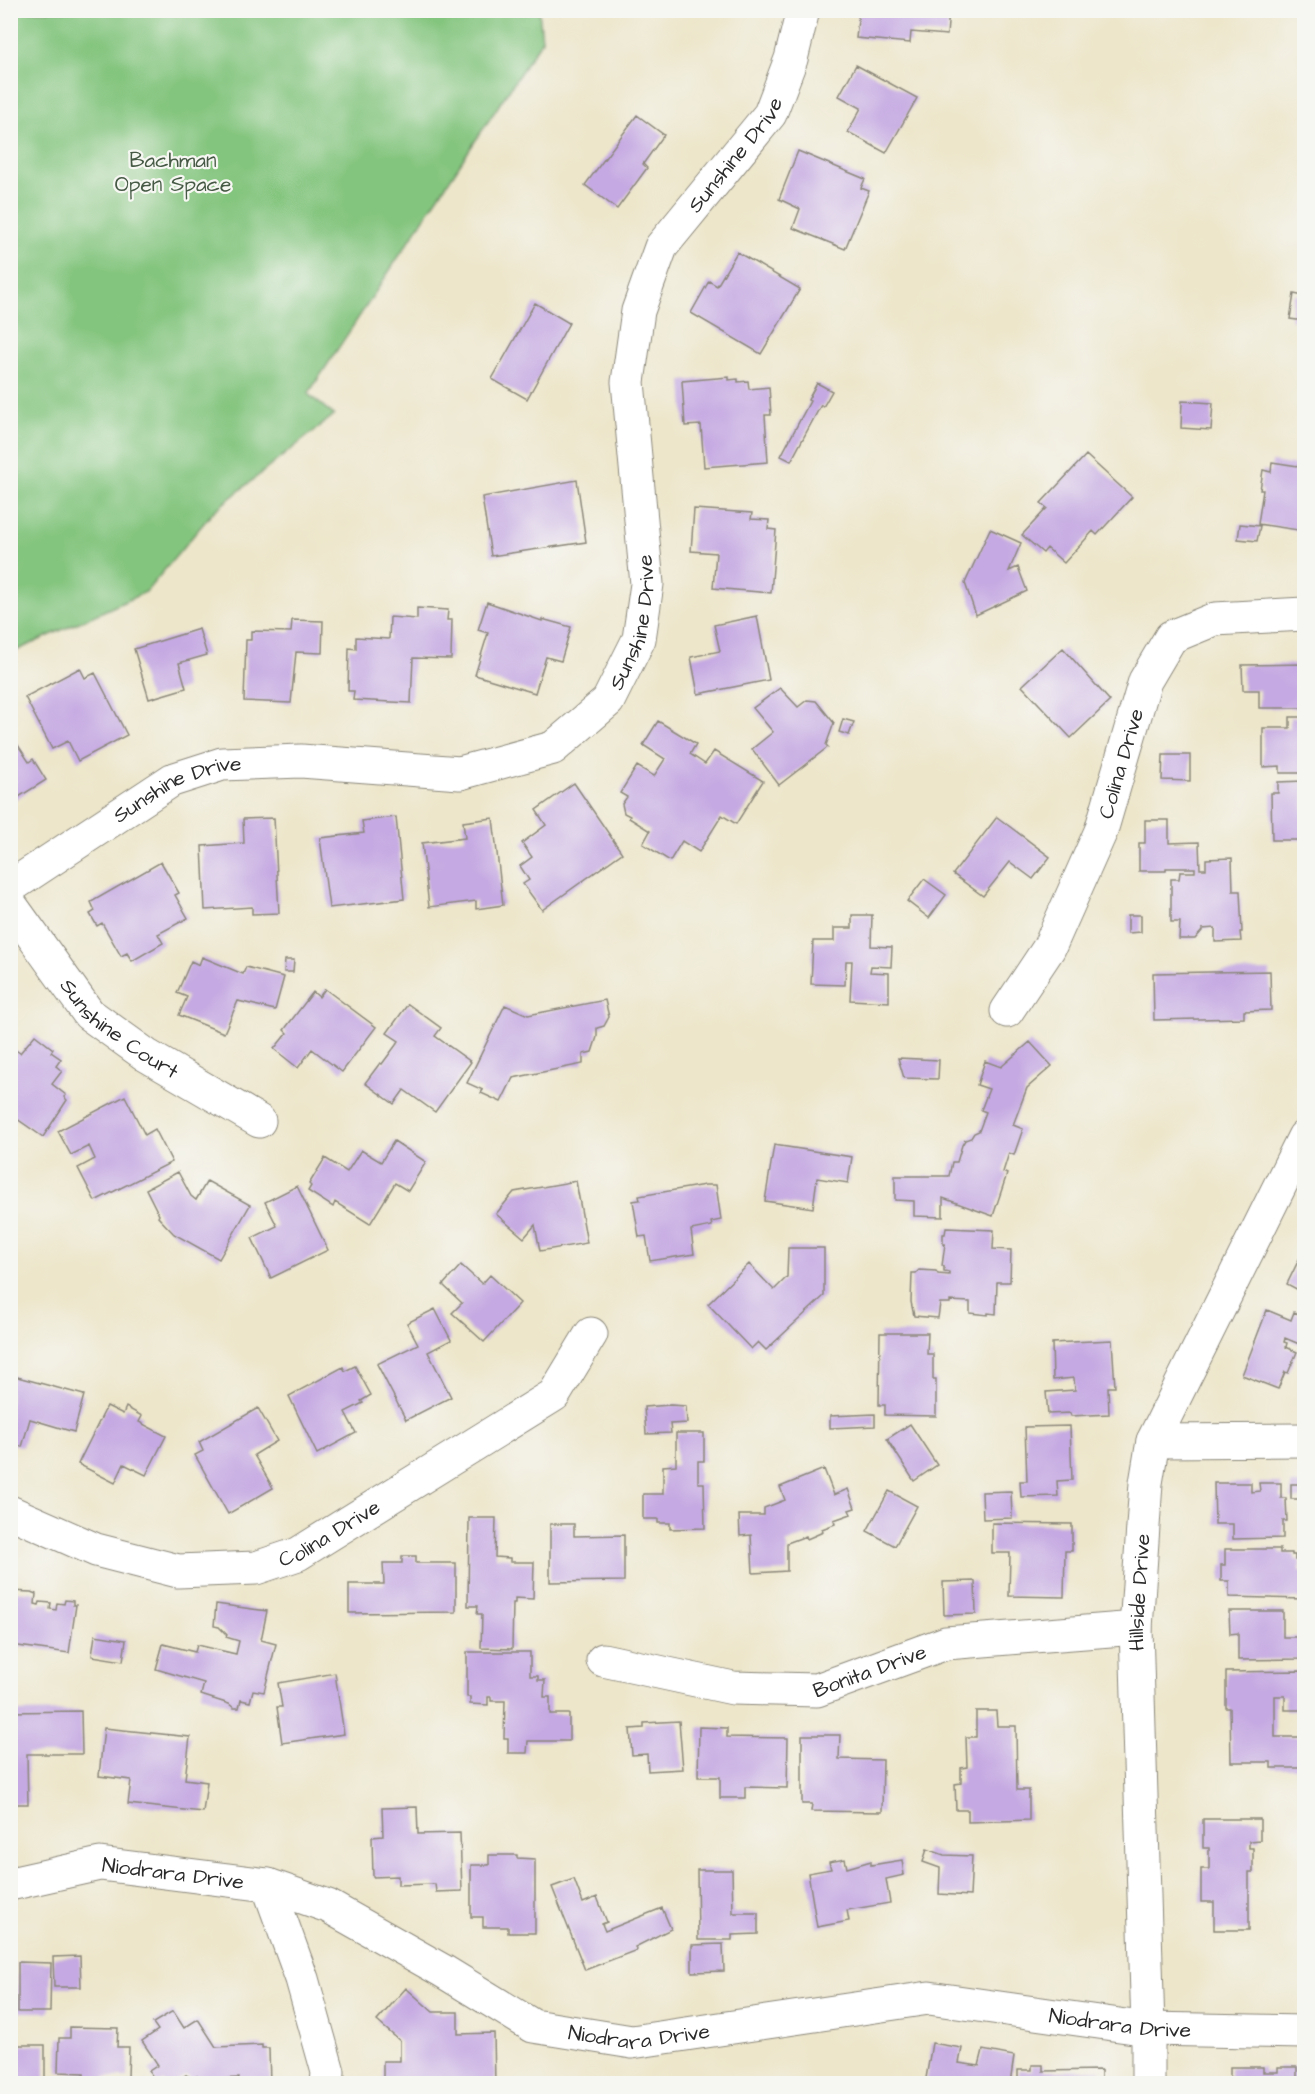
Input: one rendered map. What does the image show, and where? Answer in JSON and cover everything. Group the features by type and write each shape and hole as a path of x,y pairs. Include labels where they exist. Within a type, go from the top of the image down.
{"street":[{"name":"Sunshine Drive","path":"10,887 172,780 222,764 301,761 460,773 553,748 608,701 639,639 647,584 628,382 638,311 661,246 770,114 791,59 803,10"},
{"name":"Colina Drive","path":"1007,1011 1049,948 1101,831 1145,681 1171,637 1215,619 1305,614"},
{"name":"Sunshine Court","path":"10,904 89,1014 146,1055 259,1121"},
{"name":"Hillside Drive","path":"1148,2084 1136,1628 1146,1483 1153,1441 1305,1137"},
{"name":"Colina Drive","path":"10,1512 96,1550 178,1571 256,1568 298,1554 554,1395 591,1334"},
{"path":"1153,1441 1305,1440"},
{"name":"Bonita Drive","path":"603,1660 734,1688 817,1690 946,1643 1136,1628"},
{"name":"Niodrara Drive","path":"10,1884 100,1864 268,1885 328,1906 443,1971 533,2026 632,2042 929,1998 1148,2029 1305,2032"},
{"path":"268,1885 302,1979 328,2072 327,2084"}],"green space":[{"name":"Bachman Open Space","path":"10,11 539,11 542,40 308,394 334,415 214,511 146,592 11,653"}],"building":[{"path":"859,10 949,10 947,35 911,32 910,43 856,38"},
{"path":"856,65 917,98 886,153 848,132 861,108 839,96"},
{"path":"637,115 664,135 643,164 647,168 617,209 585,185"},
{"path":"798,151 865,179 861,188 869,191 845,249 793,228 800,209 779,199"},
{"path":"737,252 800,289 761,354 691,313 709,281 717,286"},
{"path":"1294,294 1304,296 1304,321 1290,319"},
{"path":"535,303 569,323 527,399 492,379"},
{"path":"729,377 729,380 738,379 738,382 748,381 749,389 769,387 771,415 765,415 768,462 704,467 701,425 685,426 682,381"},
{"path":"817,383 832,391 823,407 821,405 791,461 781,456"},
{"path":"1182,401 1213,403 1211,430 1181,428"},
{"path":"1086,455 1132,497 1097,535 1093,531 1064,563 1047,548 1043,553 1022,535 1047,508 1041,503"},
{"path":"1272,462 1304,467 1304,489 1298,530 1258,524 1263,490 1260,490 1263,470 1271,472"},
{"path":"577,480 586,542 491,556 482,497"},
{"path":"694,509 752,513 751,519 769,520 768,529 776,530 771,593 713,588 716,553 691,551"},
{"path":"1240,524 1260,526 1257,541 1238,539"},
{"path":"990,529 1021,543 1009,571 1018,567 1027,591 976,615 965,583"},
{"path":"487,602 542,621 542,619 571,627 561,661 546,657 535,693 475,675 488,633 478,630"},
{"path":"417,608 448,610 447,620 452,620 451,659 413,658 411,703 353,700 354,691 348,691 349,648 356,649 356,637 389,639 390,617 417,619"},
{"path":"757,616 769,680 698,694 691,657 720,651 714,625"},
{"path":"292,620 323,621 322,653 296,652 291,703 244,701 246,640 251,640 251,631 291,632"},
{"path":"199,629 207,655 179,663 186,688 149,699 134,649"},
{"path":"1063,648 1110,701 1071,738 1022,686"},
{"path":"1304,664 1304,708 1259,708 1259,690 1243,690 1242,665"},
{"path":"80,668 85,678 95,673 127,735 78,761 68,741 52,749 25,697"},
{"path":"780,688 798,707 807,700 816,701 834,723 826,745 828,747 779,785 752,749 773,732 753,708"},
{"path":"1290,717 1304,717 1304,773 1280,773 1280,766 1263,767 1263,728 1290,728"},
{"path":"843,719 854,722 849,735 839,732"},
{"path":"658,721 696,744 690,754 705,764 714,751 763,781 736,824 722,815 699,852 682,841 670,861 643,844 650,831 624,813 622,804 627,797 620,793 637,766 654,776 665,759 643,745"},
{"path":"10,733 29,762 33,759 46,780 14,800 10,794"},
{"path":"1163,755 1190,755 1190,781 1162,780"},
{"path":"1304,781 1304,840 1272,840 1271,793 1278,793 1278,782"},
{"path":"574,783 622,853 542,910 523,884 529,880 520,866 532,857 522,843 546,825 536,810"},
{"path":"396,817 404,899 329,908 320,838 364,833 362,821"},
{"path":"997,817 1050,857 1033,879 1010,862 983,896 953,874"},
{"path":"274,818 279,913 252,914 252,907 205,910 202,846 244,843 243,819"},
{"path":"493,818 503,905 476,909 476,901 429,907 422,843 465,838 463,822"},
{"path":"1145,820 1169,820 1169,843 1199,842 1200,869 1206,869 1206,859 1232,858 1233,891 1240,891 1241,941 1215,942 1215,928 1202,929 1195,939 1179,939 1180,922 1171,922 1171,879 1179,879 1180,872 1195,872 1195,868 1139,871 1139,843 1145,843"},
{"path":"161,862 179,893 175,895 188,918 158,934 163,943 132,961 127,953 121,956 102,923 97,926 90,914 95,911 91,902"},
{"path":"924,879 946,895 929,918 907,901"},
{"path":"852,915 872,915 871,946 892,947 891,967 871,966 870,972 889,973 889,1002 850,1000 852,961 846,961 845,985 811,984 813,941 834,941 834,928 852,928"},
{"path":"1128,915 1141,915 1141,932 1128,933"},
{"path":"202,957 243,974 246,967 284,977 275,1010 238,1001 224,1033 179,1015 187,997 177,993 191,961 199,965"},
{"path":"285,960 294,960 293,972 284,972"},
{"path":"1270,971 1271,1010 1244,1011 1244,1018 1154,1020 1153,973"},
{"path":"325,989 376,1027 342,1072 312,1049 298,1068 274,1049 287,1033 284,1030 313,992 319,997"},
{"path":"605,1000 609,1017 604,1026 597,1028 597,1037 592,1052 583,1054 583,1064 513,1078 501,1102 481,1093 483,1090 467,1083 505,1005 528,1015"},
{"path":"408,1004 441,1028 435,1036 471,1062 435,1112 404,1090 394,1104 365,1083 399,1041 387,1033"},
{"path":"35,1035 53,1049 51,1052 61,1059 56,1066 62,1071 52,1084 66,1095 64,1097 67,1100 43,1137 10,1114 10,1054 14,1049 20,1053"},
{"path":"1030,1042 1052,1066 1027,1088 1013,1125 1023,1129 1014,1155 1009,1153 1003,1172 1007,1174 993,1216 943,1198 943,1217 914,1216 914,1201 895,1200 895,1176 949,1176 952,1162 957,1162 965,1140 979,1131 986,1112 981,1110 989,1089 977,1085 985,1061 1001,1067"},
{"path":"898,1058 939,1060 938,1079 904,1078"},
{"path":"125,1096 145,1135 155,1129 172,1162 95,1201 78,1168 95,1159 89,1146 71,1155 58,1131"},
{"path":"394,1141 426,1162 408,1191 395,1183 370,1224 335,1202 333,1207 308,1191 311,1186 309,1184 325,1158 347,1172 361,1150 381,1162"},
{"path":"774,1145 852,1157 848,1183 817,1178 813,1208 765,1201"},
{"path":"178,1172 191,1196 196,1200 207,1181 250,1205 219,1259 174,1234 158,1217 146,1189"},
{"path":"576,1181 587,1243 540,1251 535,1225 524,1238 496,1214 514,1192"},
{"path":"716,1185 721,1220 711,1222 712,1226 691,1230 694,1254 650,1261 646,1236 639,1237 633,1201 640,1200 639,1196"},
{"path":"297,1186 328,1250 271,1278 252,1238 277,1226 265,1202"},
{"path":"946,1228 994,1230 993,1249 1011,1250 1010,1282 997,1282 996,1314 970,1313 970,1302 950,1301 950,1303 940,1303 938,1318 914,1316 911,1302 912,1273 919,1270 936,1271 938,1274 949,1275 949,1272 944,1271 944,1266 942,1266 945,1244 943,1244 943,1234"},
{"path":"788,1248 824,1248 824,1296 766,1350 758,1342 751,1349 708,1304 749,1264 774,1290 787,1277"},
{"path":"1304,1249 1304,1293 1287,1284"},
{"path":"461,1265 482,1284 490,1275 520,1303 484,1342 452,1313 462,1303 443,1285"},
{"path":"435,1309 451,1340 428,1352 451,1397 406,1420 377,1364 418,1344 407,1323"},
{"path":"1267,1310 1291,1320 1294,1312 1304,1316 1304,1346 1285,1338 1286,1347 1297,1352 1278,1389 1242,1375"},
{"path":"880,1333 928,1333 927,1354 933,1354 933,1379 936,1379 936,1416 885,1415 885,1405 879,1405"},
{"path":"1112,1340 1115,1387 1108,1387 1109,1414 1071,1416 1070,1413 1048,1414 1046,1392 1075,1390 1074,1378 1053,1380 1052,1343"},
{"path":"355,1366 371,1395 361,1401 363,1403 345,1412 356,1433 317,1454 289,1396 343,1367 345,1371"},
{"path":"10,1375 84,1395 74,1432 30,1419 22,1447 10,1443"},
{"path":"107,1406 123,1414 126,1407 142,1416 139,1422 166,1436 146,1475 124,1464 115,1483 78,1464"},
{"path":"686,1406 687,1423 670,1424 671,1433 646,1434 644,1407"},
{"path":"258,1408 277,1441 254,1455 273,1488 228,1514 195,1455 203,1451 199,1442"},
{"path":"875,1414 875,1426 830,1428 830,1416"},
{"path":"910,1424 937,1465 914,1481 887,1439"},
{"path":"1070,1426 1072,1480 1057,1481 1058,1496 1021,1497 1020,1481 1027,1481 1025,1427"},
{"path":"676,1433 704,1433 704,1461 698,1461 698,1483 704,1483 705,1528 670,1529 670,1523 658,1523 658,1519 643,1519 643,1494 663,1494 663,1466 676,1465"},
{"path":"824,1469 834,1495 848,1489 855,1508 849,1510 851,1514 834,1520 835,1524 822,1529 823,1532 807,1539 806,1536 787,1543 787,1571 753,1573 751,1535 740,1536 739,1515 764,1515 764,1508 785,1500 780,1487"},
{"path":"1214,1483 1251,1483 1251,1492 1260,1491 1259,1483 1281,1483 1281,1498 1286,1498 1287,1521 1283,1521 1283,1538 1233,1539 1233,1524 1215,1524"},
{"path":"1291,1484 1304,1484 1304,1499 1291,1499"},
{"path":"889,1491 917,1506 895,1546 867,1531"},
{"path":"1011,1491 1012,1518 983,1519 982,1492"},
{"path":"469,1518 496,1518 495,1557 510,1558 510,1562 534,1562 533,1599 515,1598 515,1603 513,1603 512,1649 481,1648 482,1614 477,1614 478,1606 468,1606"},
{"path":"992,1523 1072,1524 1072,1551 1065,1551 1064,1597 1009,1596 1010,1553 992,1553"},
{"path":"550,1524 574,1524 574,1536 624,1535 624,1581 550,1582"},
{"path":"1225,1549 1280,1549 1280,1553 1292,1553 1295,1555 1295,1560 1300,1560 1300,1571 1304,1571 1304,1599 1229,1597 1229,1581 1221,1581 1221,1565 1225,1565"},
{"path":"402,1556 416,1556 416,1563 456,1563 456,1612 349,1613 349,1584 384,1584 383,1563 402,1563"},
{"path":"975,1581 976,1614 944,1615 943,1582"},
{"path":"10,1591 36,1594 35,1604 51,1603 50,1609 56,1610 57,1603 64,1604 65,1600 73,1601 73,1605 76,1605 69,1653 11,1645"},
{"path":"216,1604 267,1611 261,1640 276,1644 264,1692 253,1690 250,1702 241,1700 239,1708 201,1695 204,1683 156,1669 163,1644 195,1652 197,1645 236,1654 239,1641 226,1637 227,1635 219,1627 214,1626"},
{"path":"1229,1611 1283,1611 1283,1637 1304,1637 1304,1659 1238,1660 1238,1633 1230,1634"},
{"path":"95,1635 126,1640 123,1661 92,1656"},
{"path":"467,1652 530,1652 530,1676 538,1676 538,1680 545,1680 544,1697 550,1697 550,1714 569,1714 569,1741 528,1741 527,1753 508,1753 508,1738 504,1738 505,1701 491,1701 491,1697 488,1697 488,1705 470,1704 470,1697 467,1697"},
{"path":"1304,1671 1304,1710 1285,1710 1285,1696 1275,1696 1275,1737 1301,1737 1301,1768 1271,1768 1271,1762 1231,1762 1230,1708 1226,1708 1226,1672"},
{"path":"335,1673 344,1734 282,1743 277,1707 282,1707 278,1683"},
{"path":"81,1711 82,1754 27,1754 28,1804 10,1804 10,1712"},
{"path":"976,1711 996,1711 997,1726 1016,1726 1017,1790 1029,1790 1029,1820 968,1822 968,1810 956,1810 955,1784 961,1783 961,1768 967,1767 966,1737 976,1737"},
{"path":"679,1721 683,1769 648,1771 647,1754 632,1755 630,1729 644,1728 644,1723"},
{"path":"699,1727 727,1728 727,1737 788,1738 787,1788 745,1787 745,1798 720,1798 720,1777 698,1777"},
{"path":"104,1728 190,1737 185,1779 207,1782 203,1812 128,1804 131,1780 99,1776"},
{"path":"802,1735 840,1735 839,1759 883,1760 882,1812 811,1811 812,1804 802,1804"},
{"path":"417,1807 418,1834 460,1833 462,1891 436,1892 435,1884 398,1885 398,1876 373,1877 372,1837 383,1836 382,1808"},
{"path":"1203,1819 1260,1819 1260,1840 1249,1841 1249,1848 1253,1848 1253,1872 1249,1872 1249,1930 1214,1930 1214,1902 1201,1902 1201,1869 1209,1869 1209,1848 1203,1848"},
{"path":"927,1849 944,1855 972,1856 970,1896 939,1894 940,1868 923,1862"},
{"path":"489,1855 517,1855 517,1858 535,1859 535,1933 508,1933 508,1927 483,1927 483,1917 471,1917 471,1865 489,1865"},
{"path":"845,1859 847,1868 871,1861 871,1865 902,1860 904,1875 886,1879 890,1903 847,1910 849,1921 817,1927 808,1873 831,1869 829,1862"},
{"path":"697,1870 732,1870 733,1913 758,1913 758,1934 732,1935 732,1940 698,1940"},
{"path":"574,1879 583,1903 597,1897 607,1922 602,1924 605,1931 662,1908 671,1929 635,1947 637,1950 585,1970 552,1887"},
{"path":"723,1944 724,1971 692,1972 692,1945"},
{"path":"80,1956 81,1987 54,1987 53,1957"},
{"path":"18,1962 51,1963 50,2012 18,2012"},
{"path":"406,1988 433,2012 458,2012 458,2034 494,2033 495,2084 383,2084 383,2061 400,2061 400,2041 377,2021"},
{"path":"173,2011 184,2028 198,2019 216,2047 262,2045 262,2048 269,2048 270,2084 238,2084 239,2078 219,2079 210,2084 197,2076 195,2080 186,2075 173,2084 166,2084 164,2081 157,2084 149,2071 158,2065 142,2041 158,2030 153,2023"},
{"path":"70,2027 118,2028 117,2047 129,2047 128,2077 105,2077 104,2083 84,2083 84,2073 58,2072 59,2038 70,2038"},
{"path":"932,2043 962,2048 959,2063 979,2066 983,2050 1014,2056 1010,2084 925,2084"},
{"path":"10,2045 45,2045 45,2084 10,2084"},
{"path":"1032,2065 1043,2065 1043,2071 1101,2070 1101,2084 1018,2084 1018,2070 1032,2070"},
{"path":"1230,2067 1263,2067 1263,2072 1278,2072 1278,2067 1297,2067 1297,2084 1230,2084"}]}
